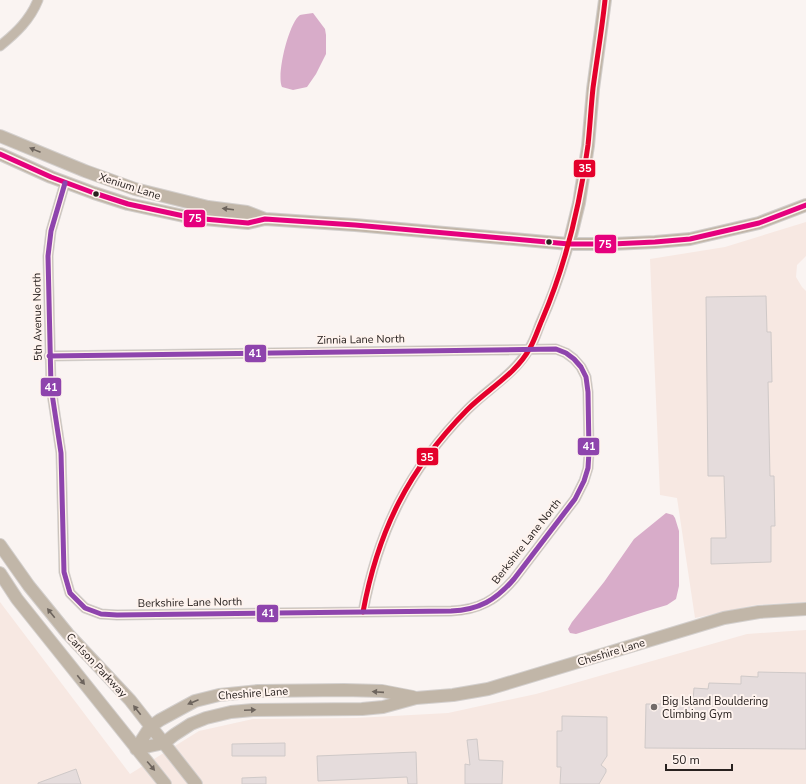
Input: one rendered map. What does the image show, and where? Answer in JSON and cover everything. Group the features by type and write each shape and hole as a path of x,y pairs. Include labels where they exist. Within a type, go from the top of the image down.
{"main road":[{"path":"569,244 579,203 588,146 593,89 605,0"},
{"name":"Xenium Lane","path":"0,136 85,171 135,189 208,207 247,212 265,219"},
{"name":"Xenium Lane","path":"0,154 65,182 128,204 193,218 248,223 265,219 355,225 569,244 619,244 690,239 760,223 806,205"},
{"name":"Carlson Parkway","path":"0,545 29,586 68,634 130,700 196,784"},
{"name":"Carlson Parkway","path":"0,573 17,599 165,784"},
{"name":"Cheshire Lane","path":"136,749 164,743 191,724 206,718 231,712 253,710 362,709 383,707 416,698 453,695 488,689 724,618 759,612 806,609"},
{"name":"Cheshire Lane","path":"136,749 150,727 179,709 210,696 258,691 344,690 382,691 416,698"}],"street":[{"path":"0,46 24,25 38,0"},
{"name":"5th Avenue North","path":"64,572 61,453 51,386 49,356 48,256 50,231 65,182"},
{"path":"363,612 369,581 378,549 396,509 418,469 449,429 474,403 510,374 530,349 561,272 569,244"},
{"name":"Zinnia Lane North","path":"49,356 552,349 561,351 570,356 581,367 588,384 589,452"},
{"name":"Berkshire Lane North","path":"64,572 70,593 85,608 101,614 459,611 480,606 493,599 514,579 575,499 586,474 589,452"}],"shaded area":[{"path":"313,13 325,29 326,54 316,74 307,87 293,90 282,87 282,61 292,28 300,15"},
{"path":"806,222 806,256 797,265 796,277 806,291 806,602 755,605 695,618 677,498 660,495 650,259 725,247"},
{"path":"666,513 673,515 679,531 679,586 676,599 667,605 576,634 570,633 568,629 572,622 604,582 634,539"},
{"path":"0,602 130,774 199,731 253,719 356,718 448,713 536,694 747,634 806,630 806,784 0,784"}],"building":[{"path":"766,296 767,332 771,332 772,382 768,382 770,476 774,476 775,526 771,526 771,562 711,564 711,538 726,538 724,476 708,476 706,297"},
{"path":"758,672 806,673 806,749 645,748 646,704 661,704 661,700 693,700 694,688 708,689 709,683 741,684 741,676 758,677"},
{"path":"562,716 607,717 607,756 601,765 606,769 606,772 599,784 560,784 561,767 557,767 557,731 562,731"},
{"path":"477,739 479,760 503,761 502,784 465,784 465,764 470,765 467,740"},
{"path":"285,743 285,756 232,756 232,744"},
{"path":"416,752 417,784 408,784 407,777 318,781 317,756"},
{"path":"76,769 81,784 38,784 38,783"},
{"path":"266,777 266,784 242,784 242,778"}],"transit line":[{"name":"35","path":"363,612 369,582 377,554 399,502 413,478 428,455 446,432 475,402 509,374 524,357 530,348 551,299 565,256 581,190 588,145 593,88 605,0"},
{"name":"75","path":"0,154 51,177 94,193 128,204 193,218 248,223 265,219 355,225 569,244 612,244 690,239 759,223 806,205"},
{"name":"41","path":"49,356 556,349 566,353 574,359 581,367 586,377 588,392 588,468 584,481 575,499 514,579 494,598 470,609 451,611 117,615 101,614 85,608 70,593 64,572 61,453 51,387 48,256 51,231 65,183"}],"place":[{"name":"Big Island Bouldering Climbing Gym","path":"654,707"}]}
